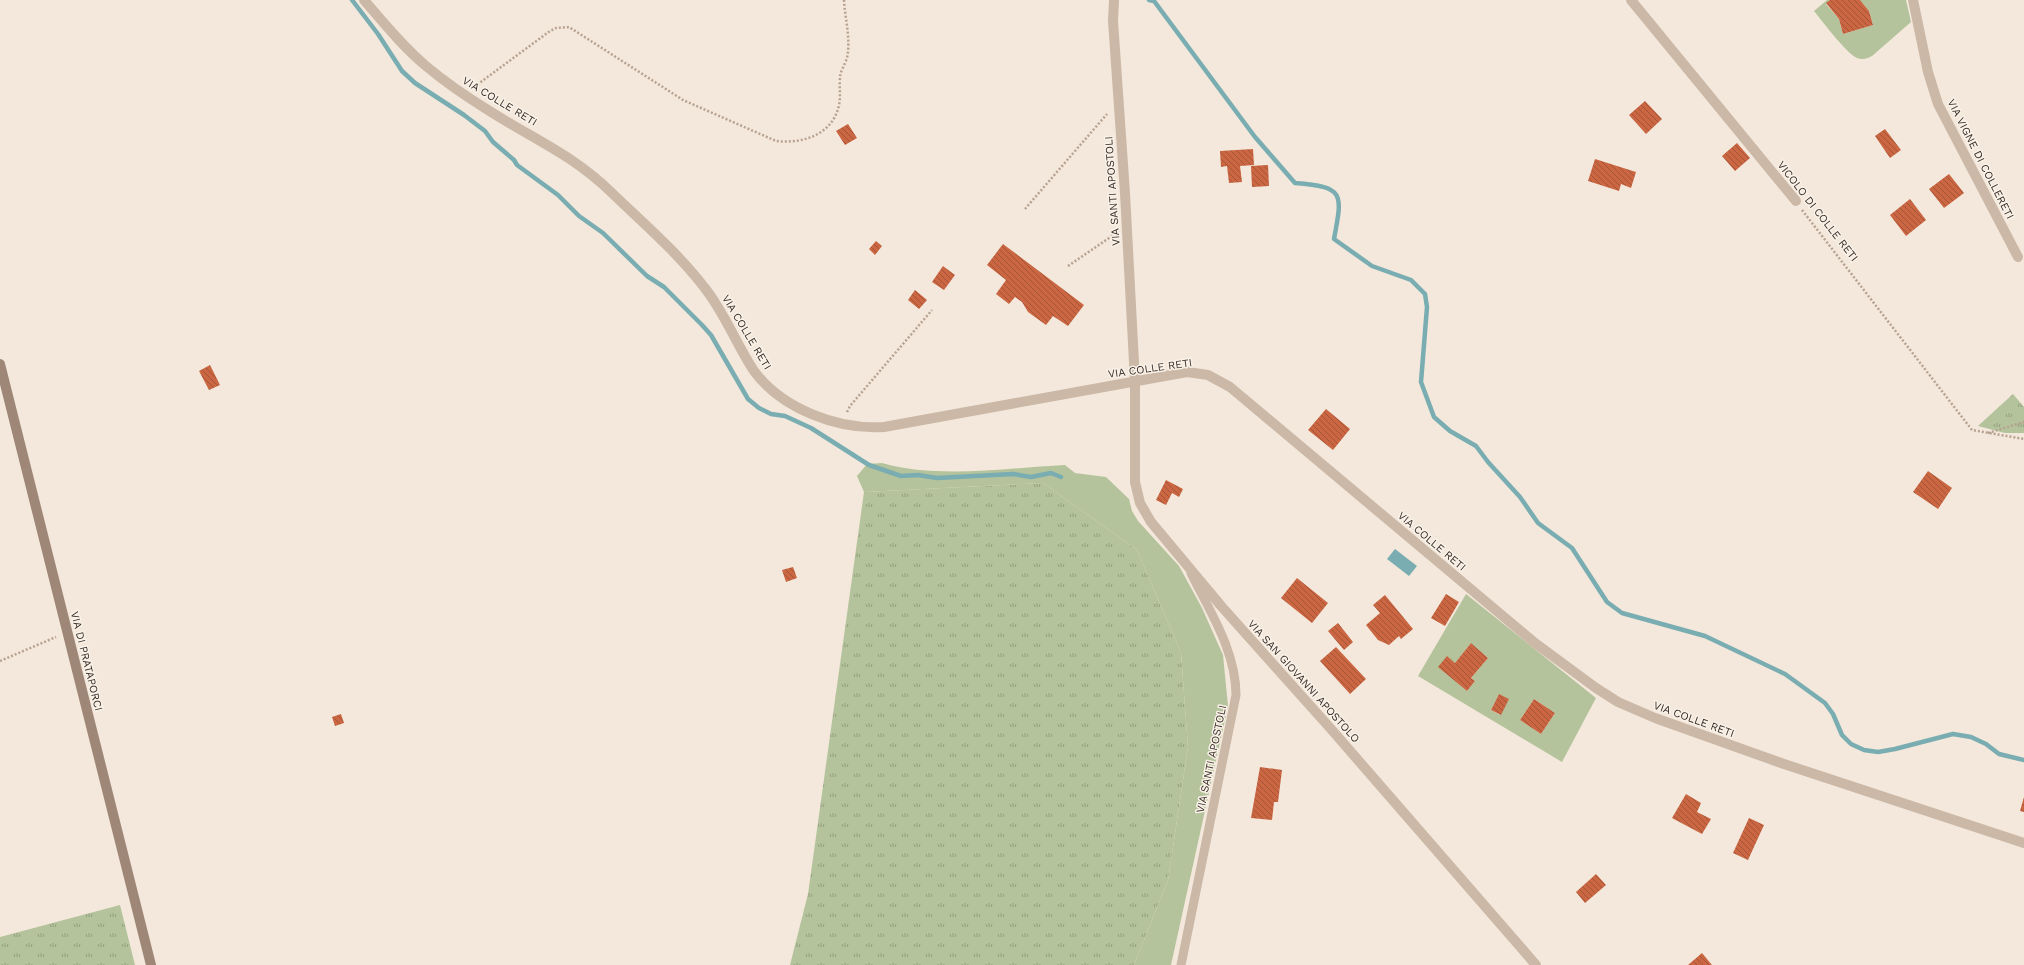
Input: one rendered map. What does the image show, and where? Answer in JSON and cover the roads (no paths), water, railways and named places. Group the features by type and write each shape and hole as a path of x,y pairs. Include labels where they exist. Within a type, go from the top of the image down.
{"street":[{"name":"VIA COLLE RETI","path":"364,0 425,65 497,116 569,157 612,193 702,285 717,306 754,371 773,390 803,410 847,424 878,428 1135,381 1193,372 1208,375 1223,382 1535,643 1596,688 1625,706 1829,779 2024,843"},
{"name":"VIA SANTI APOSTOLI","path":"1114,0 1112,21 1127,227 1135,381"},
{"name":"VICOLO DI COLLE RETI","path":"1631,0 1796,201"},
{"name":"VIA VIGNE DI COLLERETI","path":"1913,0 1928,72 1938,104 2018,257"},
{"name":"VIA DI PRATAPORCI","path":"0,364 152,965"},
{"name":"VIA SAN GIOVANNI APOSTOLO","path":"1135,381 1135,478 1140,503 1151,522 1186,565 1536,965"}],"lane":[{"name":"VIA SANTI APOSTOLI","path":"1181,965 1236,695 1234,671 1226,645 1186,565"}],"water":[{"path":"1395,549 1417,566 1409,576 1387,559"}],"waterway":[{"path":"352,0 378,34 402,71 415,83 464,115 485,131 493,142 514,160 517,165 558,195 579,216 603,233 647,276 664,287 702,325 711,335 748,399 759,408 771,414 785,416 811,428 869,465 901,476 918,475 937,478 1013,474 1031,477 1051,473 1061,477"},
{"path":"1149,0 1154,1 1255,137 1295,183 1323,187 1331,190 1336,195 1339,202 1339,211 1334,239 1372,266 1411,280 1425,294 1427,307 1421,382 1434,417 1450,431 1476,446 1488,462 1520,497 1538,523 1572,548 1607,602 1622,613 1705,636 1785,674 1825,703 1833,714 1842,735 1851,744 1864,750 1878,752 1895,749 1953,734 1971,737 1986,744 1999,754 2024,760"}]}
